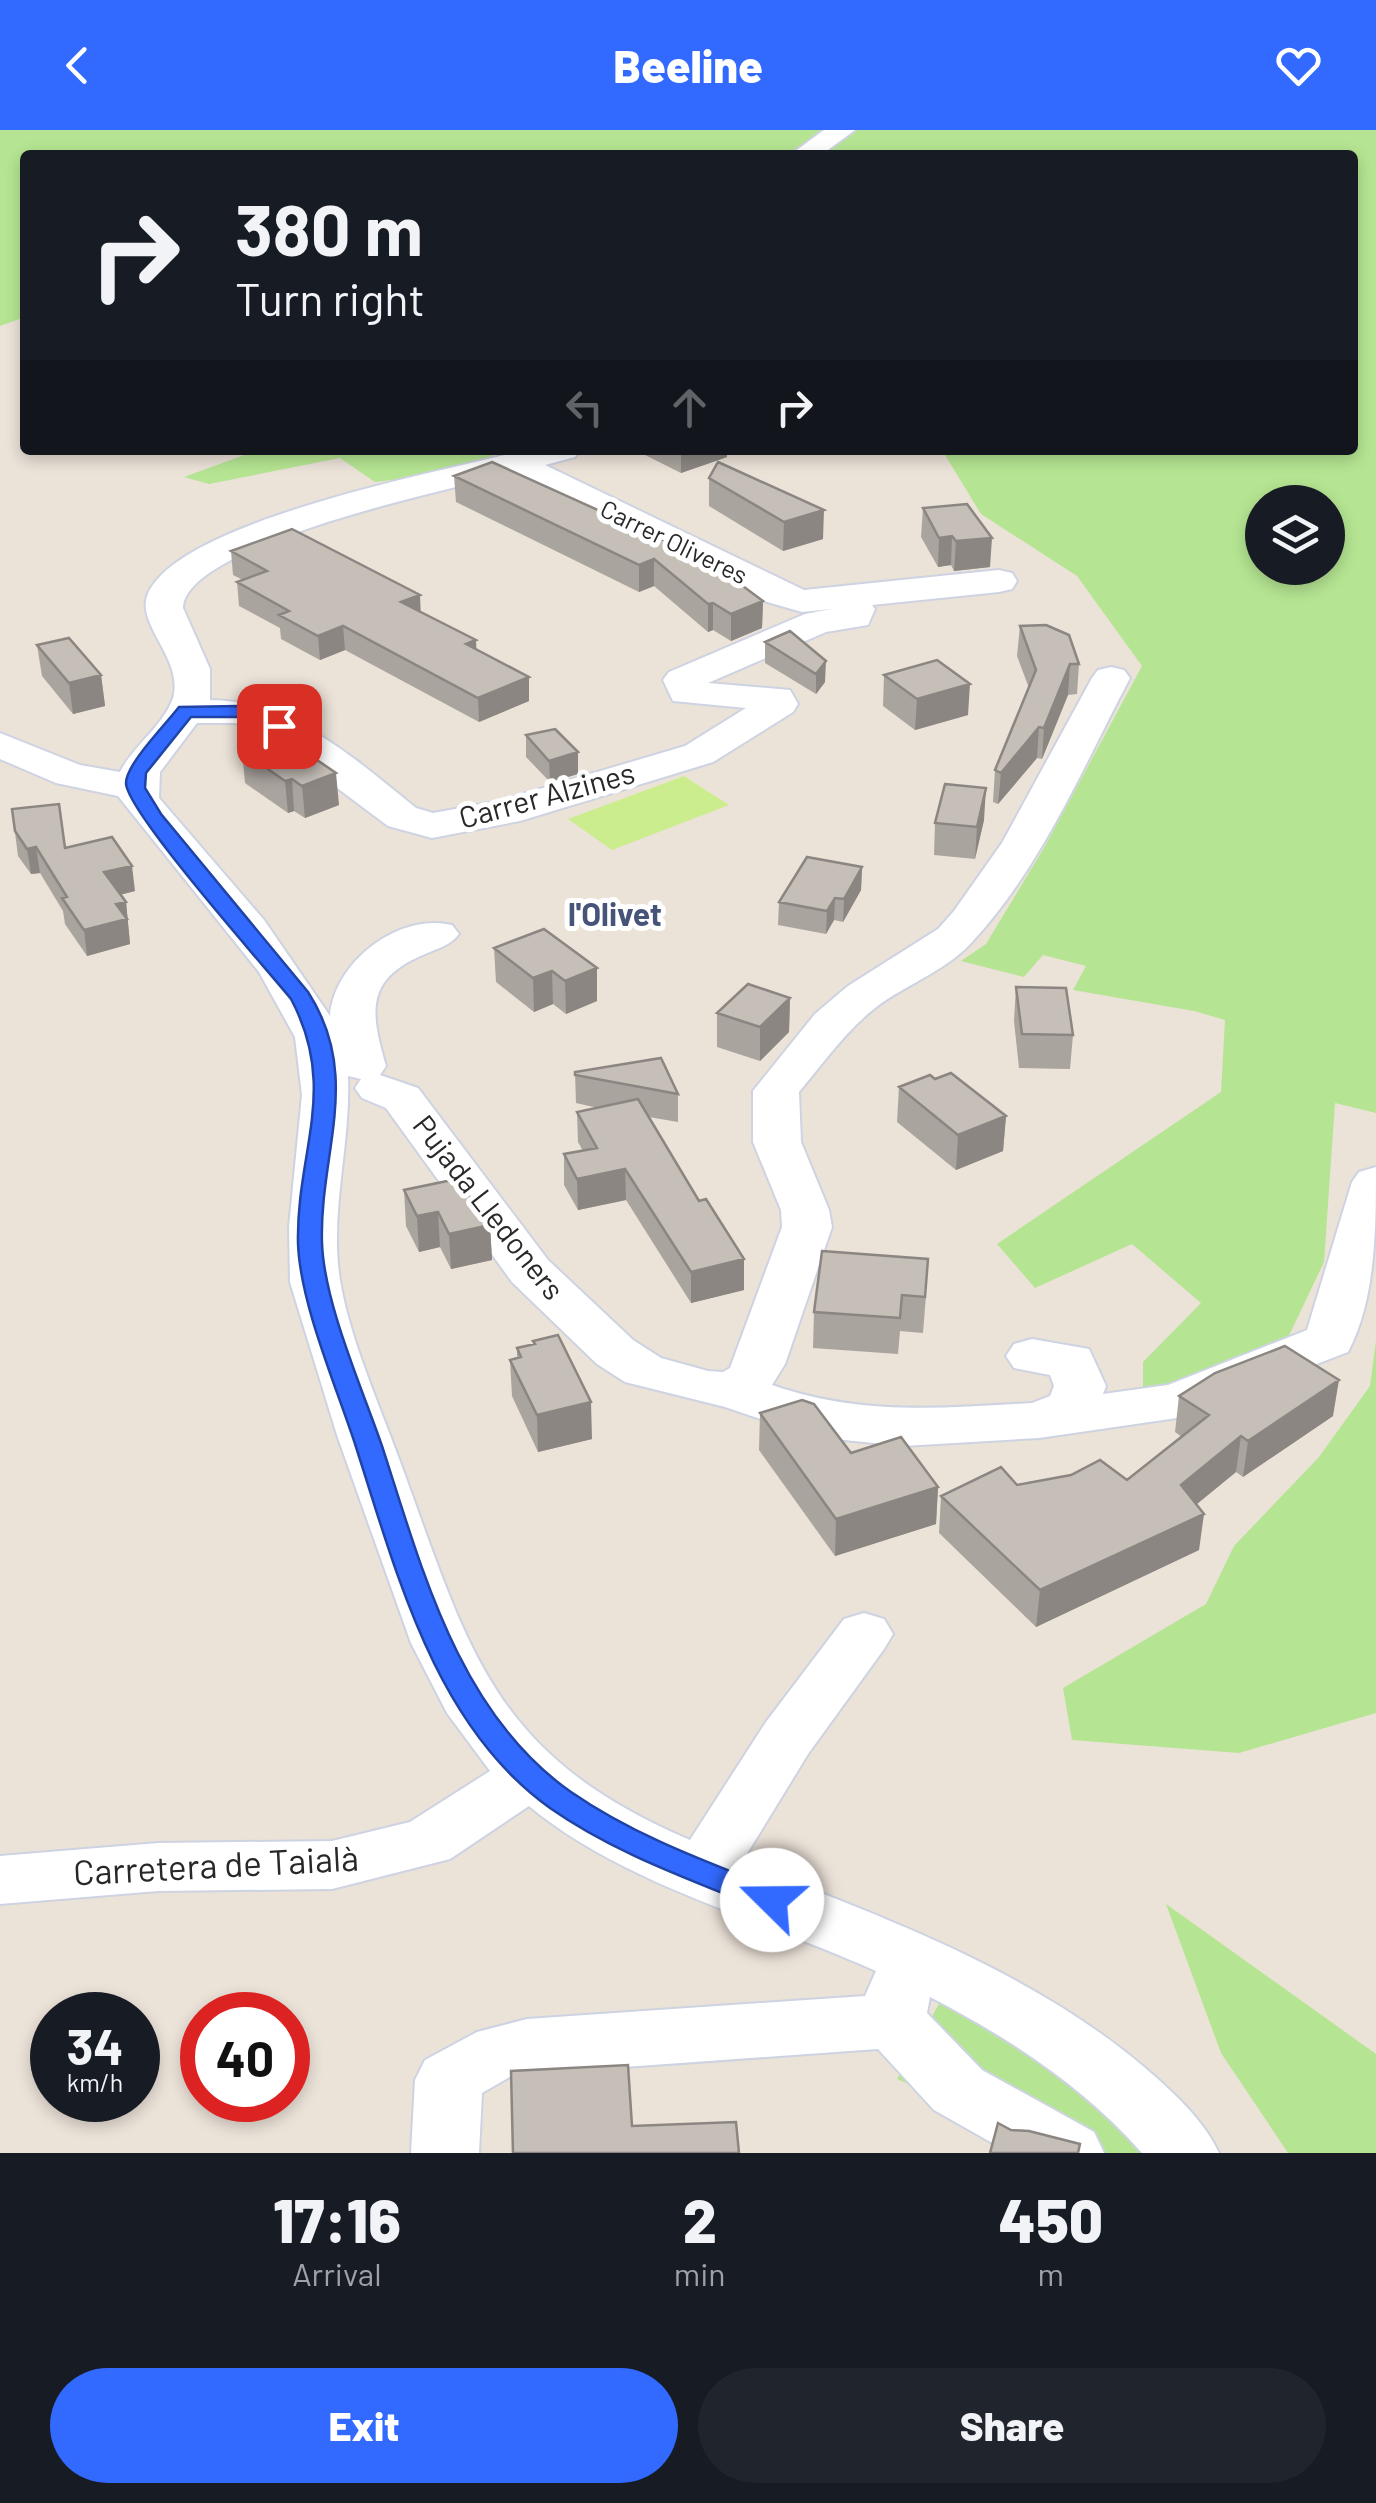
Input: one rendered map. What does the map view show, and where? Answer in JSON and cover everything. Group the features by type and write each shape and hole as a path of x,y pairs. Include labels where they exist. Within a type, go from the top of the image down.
{"street":[{"path":"811,150 842,130"},
{"path":"348,1083 300,996 152,816 135,788 137,772 186,711 194,678 164,606 165,597 192,563 257,534 326,512 546,455"},
{"name":"Carrer Oliveres","path":"515,464 773,592 802,602 999,582"},
{"name":"Carrer Alzines","path":"186,711 239,712 279,726 402,817 432,826 506,812 700,754 779,704 776,698 749,694 686,693 682,680 818,622 855,618 857,609 837,598"},
{"path":"730,1390 749,1380 760,1364 807,1227 805,1210 777,1142 776,1091 831,1024 864,995 953,938 968,920 1022,843 1111,678"},
{"path":"0,745 70,776 135,788"},
{"path":"437,934 398,947 359,979 350,1004 348,1083 310,1242 315,1282 328,1330 443,1654 484,1722 530,1775 589,1819 636,1845 904,1956 1006,2006 1074,2049 1160,2122 1186,2153"},
{"name":"Pujada Lledoners","path":"348,1083 402,1098 530,1271 615,1352 643,1370 707,1388 730,1390 814,1419 904,1428 1039,1420 1177,1401 1330,1340 1376,1182"},
{"path":"1032,1356 1071,1360 1080,1386 1072,1407 1039,1420"},
{"path":"706,1874 714,1852 786,1738 864,1634"},
{"name":"Carretera de Taialà","path":"0,1880 158,1867 332,1865 428,1842 530,1775"},
{"path":"893,2022 904,1956"},
{"path":"445,2153 449,2080 476,2059 513,2045 893,2022"},
{"path":"893,2022 958,2090 1070,2153"}],"green space":[{"path":"0,130 1376,130 1376,1113 1335,1103 1324,1262 1284,1346 1143,1408 1143,1362 1201,1303 1132,1244 1035,1288 997,1244 1221,1092 1225,1020 1073,990 1086,966 1043,955 1024,977 961,961 986,944 1044,848 1142,666 1077,576 981,514 945,455 1358,455 1358,150 20,150 20,319 0,326"},
{"path":"244,455 493,455 473,470 375,482 340,458 209,484 184,477"},
{"path":"684,776 729,805 612,850 568,819"},
{"path":"1376,1341 1376,1713 1239,1753 1072,1740 1063,1688 1206,1604 1234,1546 1319,1457 1370,1386"},
{"path":"1166,1904 1376,2054 1376,2153 1288,2153 1221,2053"},
{"path":"950,1984 1181,2153 1064,2153 897,2079"}],"building":[{"path":"492,462 708,560 763,601 731,614 708,604 654,559 639,565 454,476"},
{"path":"718,462 824,510 784,522 709,478"},
{"path":"967,504 992,538 939,538 923,508"},
{"path":"292,529 420,595 401,602 476,640 466,644 529,677 478,698 343,626 318,636 279,615 289,611 237,582 267,571 231,551"},
{"path":"1046,625 1069,635 1079,664 1070,664 1044,728 1039,727 1001,773 995,770 1036,670 1020,626"},
{"path":"790,631 826,661 816,674 765,642"},
{"path":"69,638 101,675 69,683 37,645"},
{"path":"937,660 970,684 917,699 884,675"},
{"path":"555,729 578,752 549,761 526,735"},
{"path":"282,736 336,773 302,786 292,779 285,781 242,751"},
{"path":"945,784 986,788 977,827 935,823"},
{"path":"59,804 65,848 112,837 132,866 104,872 126,902 116,904 127,919 84,930 62,898 67,897 36,847 27,849 15,831 12,809"},
{"path":"807,857 862,867 844,899 835,898 827,911 779,902"},
{"path":"544,929 597,968 565,981 552,971 533,978 494,948"},
{"path":"748,984 790,998 760,1027 717,1013"},
{"path":"1016,987 1066,988 1073,1035 1022,1034"},
{"path":"661,1058 678,1094 575,1075 575,1072"},
{"path":"951,1073 1006,1116 958,1135 899,1087 930,1075 935,1079"},
{"path":"638,1099 699,1201 706,1199 744,1259 691,1272 625,1169 577,1179 564,1154 597,1148 577,1112"},
{"path":"457,1179 490,1225 449,1234 438,1212 417,1216 404,1190"},
{"path":"822,1251 928,1259 925,1297 902,1295 900,1318 814,1312"},
{"path":"558,1335 591,1402 537,1415 510,1360 521,1357 517,1348"},
{"path":"1285,1346 1339,1380 1248,1441 1241,1436 1181,1485 1204,1514 1040,1590 941,1496 1001,1467 1017,1485 1071,1475 1100,1460 1127,1480 1209,1415 1179,1396 1215,1373"},
{"path":"802,1400 814,1404 851,1453 901,1437 938,1487 836,1519 760,1413"},
{"path":"628,2065 632,2126 736,2122 739,2153 513,2153 511,2071"},
{"path":"998,2123 1011,2130 1080,2144 1078,2153 990,2153"}],"district":[{"name":"l'Olivet","path":"615,915"}],"route":[{"path":"279,726 239,712 186,711 137,772 135,788 139,800 300,996 316,1025 326,1067 310,1242 315,1282 385,1496 443,1654 502,1746 558,1799 636,1845 772,1900"}]}
